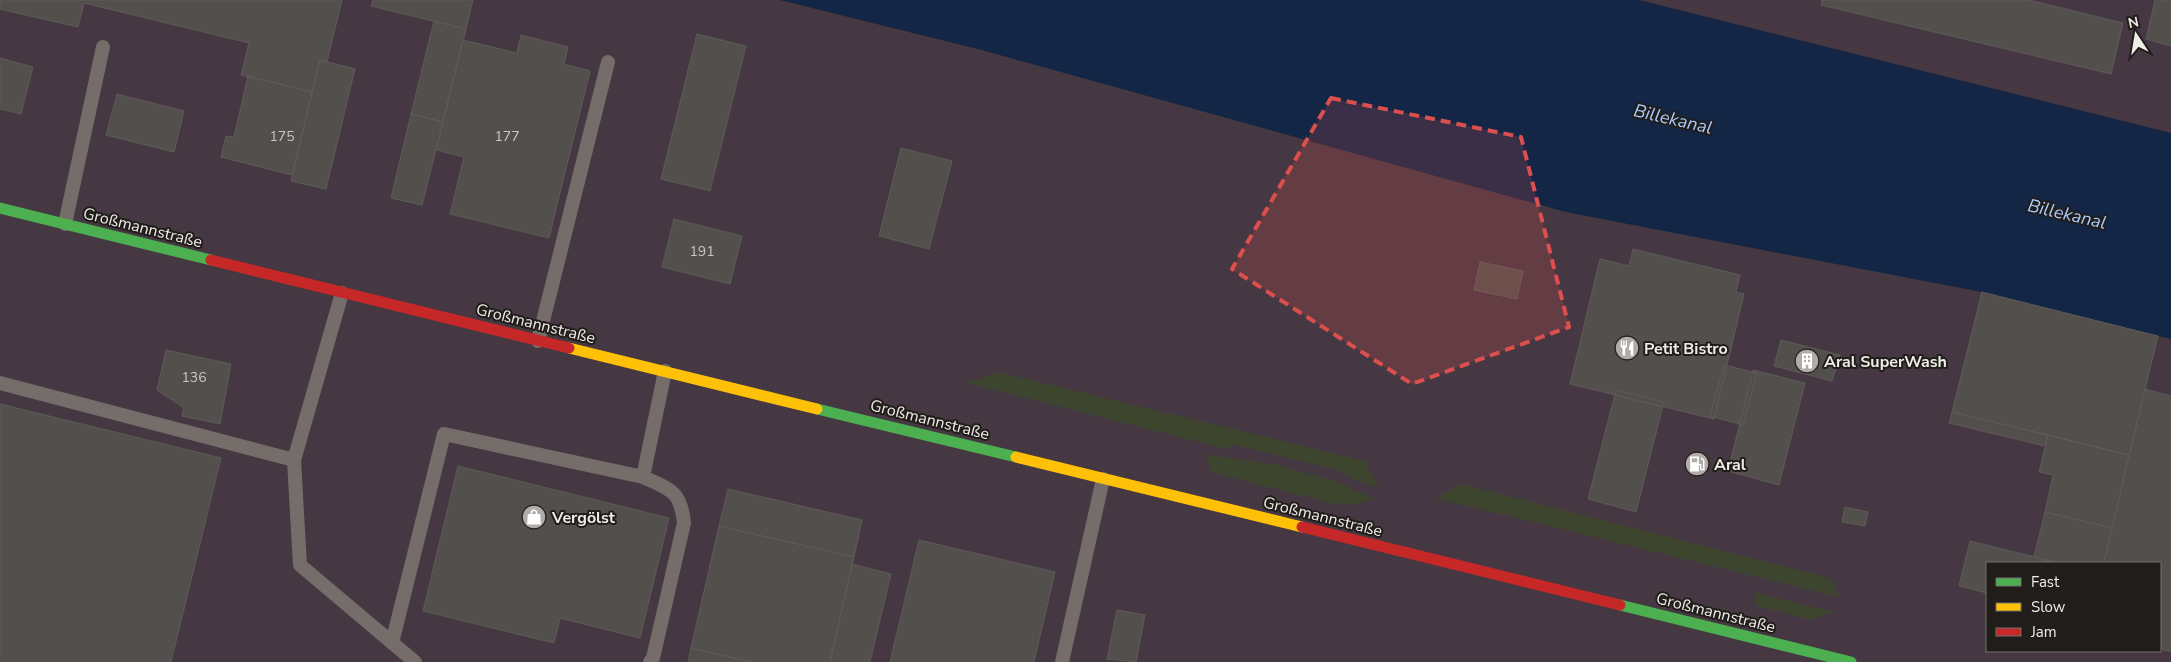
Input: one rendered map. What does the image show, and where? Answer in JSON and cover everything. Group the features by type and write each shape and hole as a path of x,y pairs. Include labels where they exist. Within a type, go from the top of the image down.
{"main road":[{"name":"Großmannstraße","path":"0,208 1851,662"}],"lane":[{"path":"65,224 103,48"},
{"path":"538,341 608,62"},
{"path":"342,293 294,460 300,565 415,662"},
{"path":"643,477 665,372"},
{"path":"0,383 294,460"},
{"path":"392,643 444,434 643,477 672,490 682,505 684,523 653,658 650,662"},
{"path":"1062,662 1103,479"}],"highlighted area":[{"path":"1331,98 1521,137 1569,327 1412,384 1232,269"}],"shaded area":[{"path":"0,0 780,0 978,49 1566,212 1982,292 2171,339 2171,662 0,662"},
{"path":"1639,0 2171,0 2171,133"}],"green space":[{"path":"997,372 1365,461 1379,487 1358,481 1339,470 1235,445 1227,449 967,383"},
{"path":"1205,454 1272,464 1339,482 1374,499 1352,505 1330,503 1211,472"},
{"path":"1461,484 1830,578 1839,597 1435,498"},
{"path":"1753,592 1833,612 1812,620 1757,606"}],"water":[{"name":"Billekanal","path":"780,0 1639,0 2171,133 2171,339 1982,292 1566,212 978,49"}],"building":[{"path":"0,0 342,0 327,62 320,60 312,92 241,75 249,43 84,3 78,27 0,9"},
{"path":"373,0 473,0 466,29 371,6"},
{"path":"1822,0 2029,0 2123,23 2111,74 1821,5"},
{"path":"2155,0 2171,0 2171,46 2146,39"},
{"path":"434,21 466,29 443,122 411,114"},
{"path":"697,34 746,46 710,191 661,179"},
{"path":"521,35 568,47 564,64 590,71 549,238 450,214 464,157 436,150 463,40 517,53"},
{"path":"0,58 33,67 21,114 0,109"},
{"path":"320,60 355,69 326,189 291,181"},
{"path":"248,76 312,92 292,175 221,157 226,136 234,137"},
{"path":"117,94 184,111 174,152 106,135"},
{"path":"411,114 443,122 422,205 391,198"},
{"path":"901,148 952,161 929,249 879,236"},
{"path":"674,219 742,236 730,284 662,267"},
{"path":"1633,249 1740,275 1736,292 1744,294 1714,419 1570,384 1600,259 1629,266"},
{"path":"1480,262 1523,271 1517,299 1474,290"},
{"path":"1982,292 2158,336 2129,455 1952,412"},
{"name":"Aral SuperWash","path":"1781,340 1840,355 1832,381 1774,366"},
{"path":"166,350 231,364 220,424 182,416 184,408 157,390"},
{"path":"1724,365 1757,373 1743,425 1710,416"},
{"path":"1753,370 1805,383 1779,485 1728,471"},
{"path":"2145,389 2171,396 2171,652 2161,649 2161,562 2104,562"},
{"path":"1616,390 1664,402 1636,512 1588,499"},
{"path":"0,404 221,458 171,662 0,662"},
{"path":"1952,412 2048,435 2045,446 1949,423"},
{"path":"2048,435 2129,455 2112,528 2045,512 2053,475 2039,472"},
{"path":"458,466 669,518 640,638 560,618 554,643 423,611"},
{"path":"728,489 862,520 854,557 719,526"},
{"path":"1845,507 1868,512 1865,526 1842,522"},
{"path":"2045,512 2112,528 2104,562 2051,562 2034,557"},
{"path":"719,526 854,557 830,662 752,662 691,648"},
{"path":"919,540 1055,572 1034,662 890,662"},
{"path":"1970,541 2055,562 1986,562 1986,593 1959,586"},
{"path":"852,564 891,574 870,662 830,662"},
{"path":"1117,610 1145,615 1136,662 1107,659"},
{"path":"691,648 752,662 688,662"}],"traffic: fast":[{"path":"0,208 211,260"},
{"path":"817,409 1016,457"},
{"path":"1620,605 1851,662"}],"traffic: slow":[{"path":"569,348 817,409"},
{"path":"1016,457 1302,527"}],"traffic: jam":[{"path":"211,260 569,348"},
{"path":"1302,527 1620,605"}],"place":[{"name":"Petit Bistro","path":"1627,348"},
{"name":"Aral SuperWash","path":"1807,361"},
{"name":"Aral","path":"1697,464"},
{"name":"Vergölst","path":"534,517"}]}
